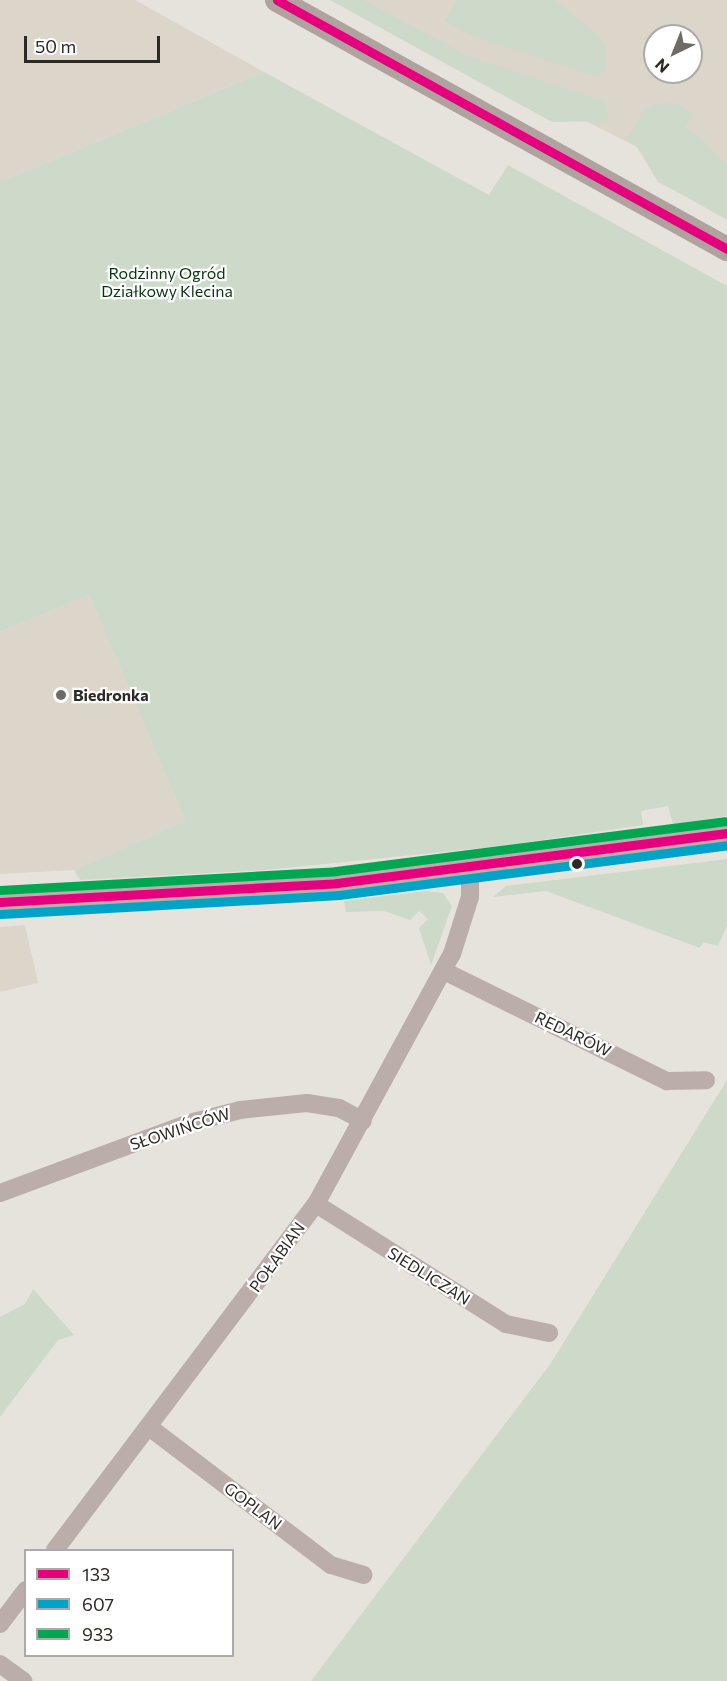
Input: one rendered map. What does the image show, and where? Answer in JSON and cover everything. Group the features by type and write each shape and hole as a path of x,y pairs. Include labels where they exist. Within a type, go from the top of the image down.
{"main road":[{"path":"277,0 727,249"}],"street":[{"path":"0,902 337,883 727,833"},
{"name":"POŁABIAN","path":"57,1549 316,1204 444,971 467,915 470,867"},
{"name":"REDARÓW","path":"444,971 667,1081 706,1080"},
{"name":"SŁOWIŃCÓW","path":"0,1193 189,1123 240,1110 307,1102 339,1108 363,1121"},
{"name":"SIEDLICZAN","path":"316,1204 506,1323 549,1333"},
{"name":"GOPLAN","path":"149,1426 331,1565 363,1575"},
{"path":"0,1624 24,1593"},
{"path":"0,1664 23,1681"}],"shaded area":[{"path":"0,0 135,0 264,72 0,182"},
{"path":"345,0 727,0 727,218 658,182 637,147"},
{"path":"89,595 185,821 74,870 0,874 0,632"},
{"path":"25,925 38,983 0,992 0,927"}],"green space":[{"path":"330,0 363,0 468,56 601,100 606,104 608,116 605,121 552,122"},
{"path":"457,0 554,0 598,35 606,47 606,70 594,76 475,37 444,21"},
{"name":"Rodzinny Ogród Działkowy Klecina","path":"264,72 489,195 508,165 727,286 727,816 673,824 668,806 641,811 643,825 502,846 265,870 80,880 74,870 185,821 89,595 0,632 0,182"},
{"path":"675,103 693,114 684,127 700,137 727,165 727,220 658,181 638,147 627,140 643,111 654,104"},
{"path":"727,859 727,926 718,946 703,942 700,948 546,891 493,897 506,886"},
{"path":"425,891 443,893 452,906 431,965 419,928 428,919 419,911 410,920 384,911 346,912 344,901"},
{"path":"727,1080 727,1681 311,1681 551,1363"},
{"path":"33,1289 74,1335 58,1340 0,1417 0,1317 25,1304"}],"transit line":[{"name":"133","path":"277,0 727,249"},
{"name":"933","path":"0,890 336,871 725,821"},
{"name":"133","path":"0,902 337,883 727,833"},
{"name":"607","path":"1,914 339,895 727,845"}],"place":[{"name":"Biedronka","path":"61,695"}]}
